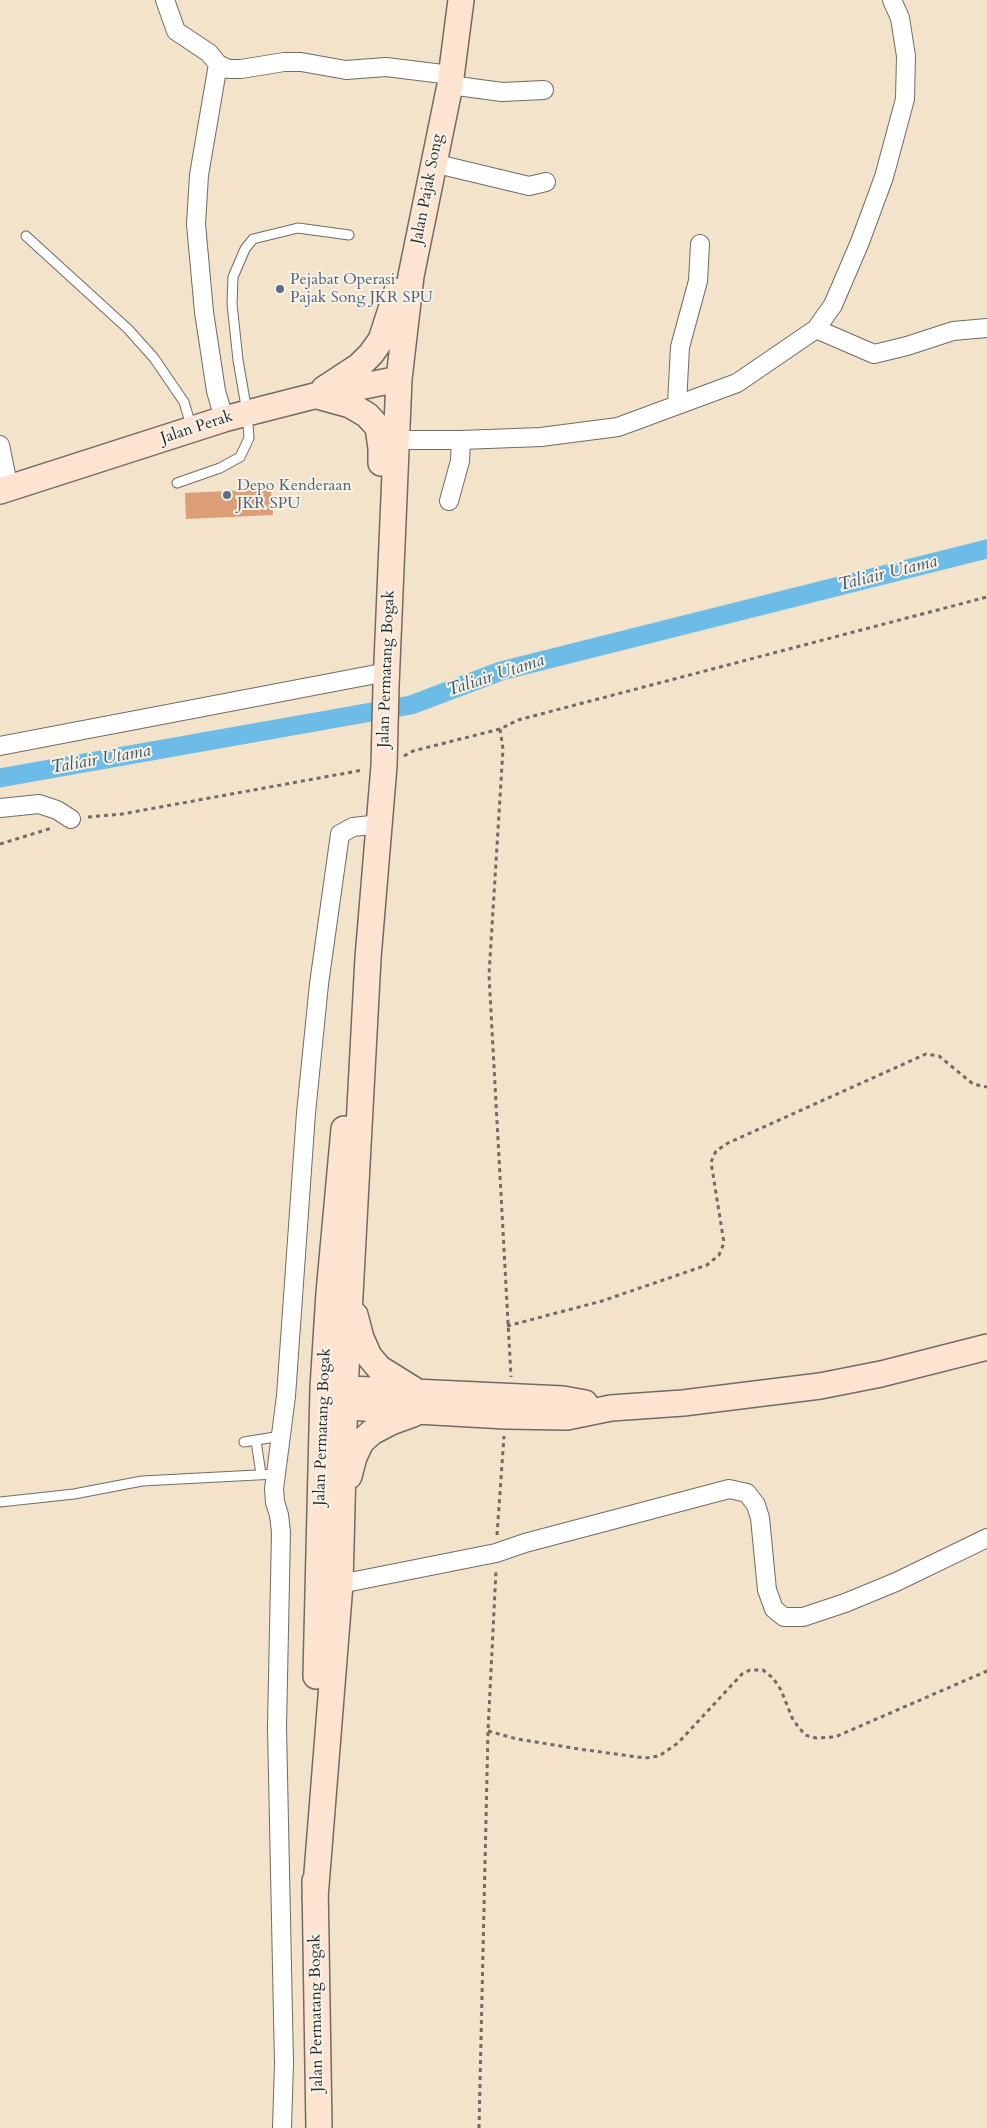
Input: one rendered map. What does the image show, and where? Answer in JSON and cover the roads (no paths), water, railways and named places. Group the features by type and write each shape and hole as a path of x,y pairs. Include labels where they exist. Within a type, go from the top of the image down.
{"street":[{"path":"165,0 176,31 209,53 218,64 228,69 241,69 284,62 301,62 346,70 386,68 502,92 544,90"},
{"name":"Jalan Pajak Song","path":"399,379 411,276 450,80 462,0"},
{"path":"395,440 541,437 618,426 643,419 676,404 718,392 738,383 816,329 833,305 860,242 884,178 905,99 904,46 900,18 892,0"},
{"path":"218,64 199,175 196,217 200,280 216,391 236,416"},
{"path":"433,163 529,186 546,182"},
{"path":"676,404 680,347 698,281 700,244"},
{"path":"314,396 359,366 371,354 381,340 397,289 404,280 411,276"},
{"path":"816,329 874,354 953,332 987,328"},
{"name":"Jalan Perak","path":"4,490 236,416 314,396 399,379"},
{"name":"Jalan Permatang Bogak","path":"319,2128 313,1773 320,1587 334,1397 351,1295 368,958 384,766 395,440 399,379"},
{"path":"314,396 350,404 367,415 378,427 382,448 378,575 380,608 388,629"},
{"path":"449,501 460,461 461,440"},
{"path":"0,445 4,490"},
{"path":"0,746 386,679"},
{"path":"0,808 39,804 57,810 71,818"},
{"path":"282,2128 284,2063 277,1726 280,1515 269,1474 281,1436 295,1291 306,1113 319,984 340,834 352,827 380,824"},
{"name":"Jalan Permatang Bogak","path":"315,1898 340,1584 342,1510 329,1293 347,1097 368,958"},
{"path":"351,1295 361,1338 369,1356 419,1402"},
{"path":"334,1397 508,1407 567,1417 611,1408 692,1402 820,1386 881,1374 987,1347"},
{"path":"342,1510 354,1457 361,1442 372,1432 391,1422 419,1402"},
{"path":"340,1584 496,1553 525,1543 729,1489 738,1490 747,1494 752,1499 760,1518 767,1590 774,1609 784,1617 803,1617 845,1603 896,1582 987,1538"}],"lane":[{"path":"177,482 220,468 240,457 249,438 236,416 238,360 232,304 233,277 245,249 253,239 298,228 349,235"},
{"path":"26,236 128,329 154,358 184,402 192,429"},
{"path":"244,1442 281,1436"},
{"path":"0,1502 74,1494 142,1481 269,1474 256,1440"}],"waterway":[{"name":"Taliair Utama","path":"0,778 411,705 501,671 987,549"}],"place":[{"name":"Pejabat Operasi Pajak Song JKR SPU","path":"280,289"},
{"name":"Depo Kenderaan JKR SPU","path":"227,495"}]}
